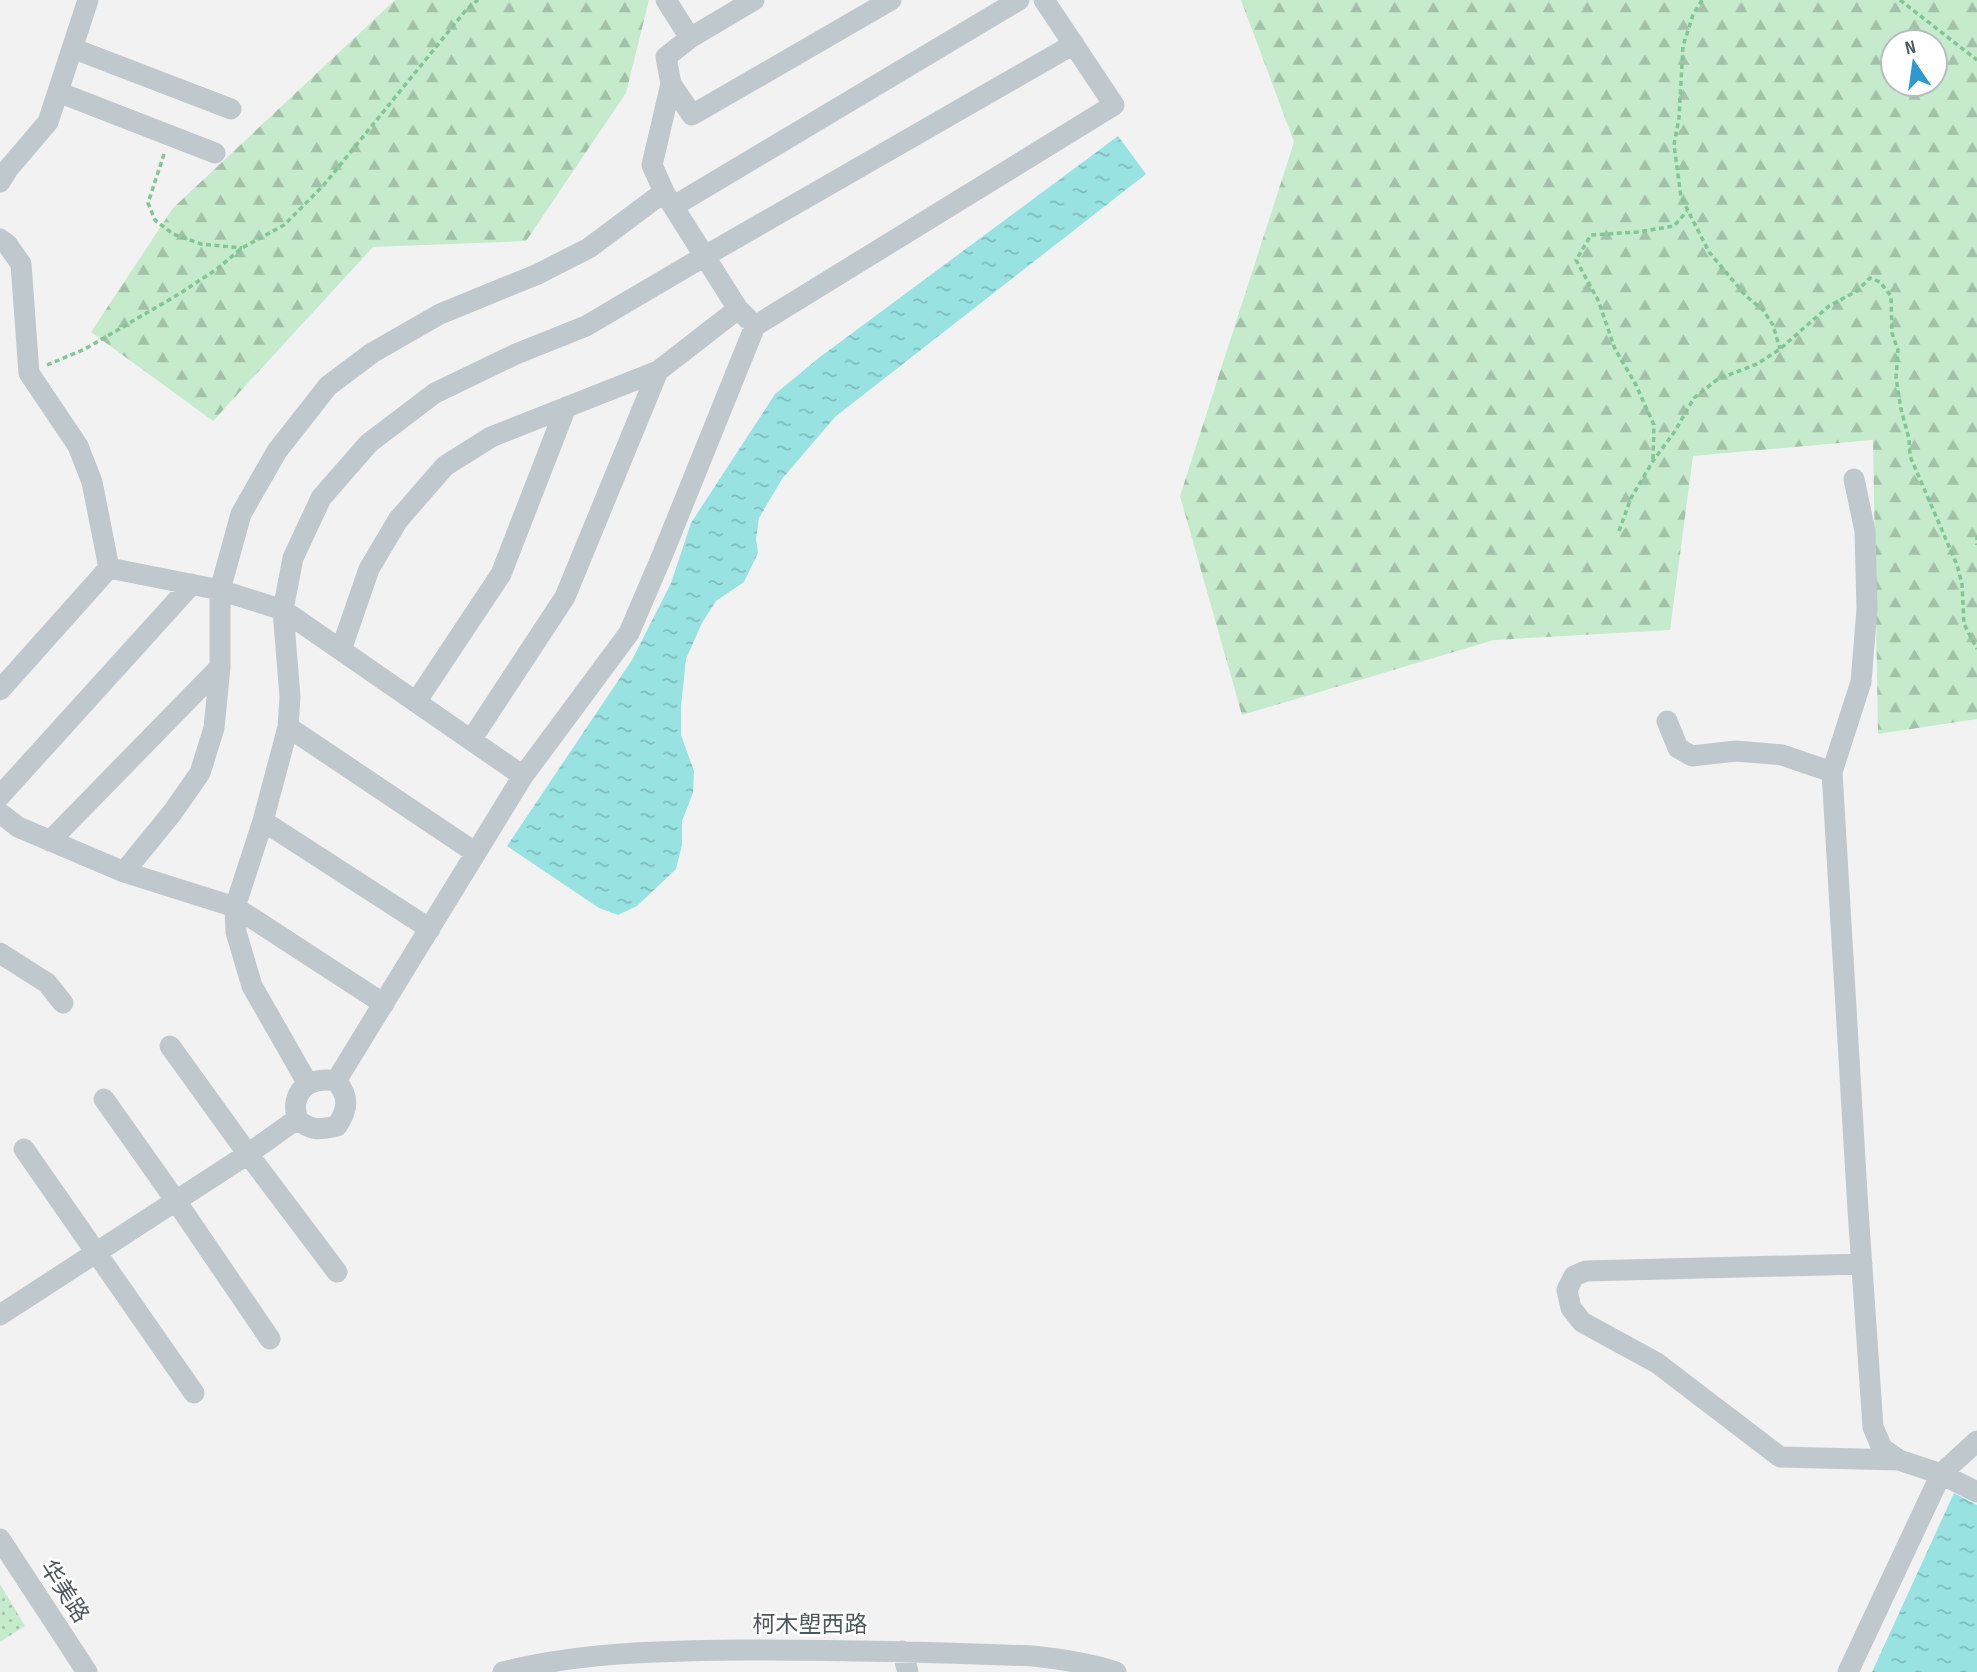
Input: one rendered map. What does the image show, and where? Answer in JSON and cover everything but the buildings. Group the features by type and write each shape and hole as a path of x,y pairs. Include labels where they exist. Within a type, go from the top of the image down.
{"street":[{"path":"0,182 48,122 88,0"},
{"path":"666,0 690,38"},
{"path":"754,0 690,38 666,57 671,84 692,115 891,0"},
{"path":"124,872 172,813 200,772 214,728 220,667 220,590 241,514 277,451 328,386 372,353 440,314 538,274 589,248 669,199 1018,0"},
{"path":"336,1081 523,776 629,633 755,326 1114,105 1044,0"},
{"path":"308,1084 252,986 236,932 234,906 263,821 288,727 290,697 283,610 293,558 321,498 369,443 435,393 516,354 586,326 1074,44"},
{"path":"72,48 231,109"},
{"path":"671,84 652,165 669,199 738,309 755,326"},
{"path":"58,92 215,153"},
{"path":"0,239 7,244 21,264 29,373 78,446 92,482 109,568"},
{"path":"341,650 369,569 398,520 445,466 491,437 658,371 738,309"},
{"path":"471,740 565,597 658,371"},
{"path":"416,702 501,574 566,407"},
{"path":"1854,479 1865,531 1867,610 1861,681 1832,772 1873,1427 1882,1448 1899,1460 1941,1474 1977,1492"},
{"path":"109,568 220,590 283,610 523,776"},
{"path":"0,690 109,568"},
{"path":"0,796 192,584"},
{"path":"50,841 220,667"},
{"path":"1667,721 1678,748 1692,756 1737,751 1782,755 1832,772"},
{"path":"288,727 477,853"},
{"path":"0,813 18,827 124,872 234,906 384,1004"},
{"path":"263,821 430,929"},
{"path":"0,953 47,983 63,1003"},
{"path":"170,1046 337,1272"},
{"path":"315,1080 336,1081 344,1090 345,1113 337,1126 307,1128 297,1119 295,1103 302,1089 308,1084 315,1080"},
{"path":"104,1099 270,1339"},
{"path":"0,1315 248,1154 297,1119"},
{"path":"24,1149 194,1392"},
{"path":"1862,1264 1586,1271 1574,1276 1567,1290 1571,1308 1582,1322 1657,1363 1780,1457 1899,1460"},
{"path":"1847,1672 1941,1474 1977,1441"},
{"name":"华美路","path":"0,1539 86,1672"},
{"name":"柯木塱西路","path":"503,1672 592,1657 644,1652 785,1650 905,1662 1033,1656 1069,1660 1116,1672"}],"path":[{"path":"29,373 85,349 168,300 217,269 243,248 284,225 323,186 466,10 478,0"},
{"path":"1702,0 1693,15 1683,46 1679,118 1674,145 1681,197 1709,252 1746,296 1763,310 1773,325 1780,349"},
{"path":"1900,0 1977,60"},
{"path":"169,135 148,204 155,220 173,234 201,244 243,248"},
{"path":"1653,461 1654,425 1636,385 1615,349 1598,300 1576,260 1591,236 1674,226 1688,211"},
{"path":"1619,531 1631,498 1694,398 1718,379 1757,364 1780,349 1829,306 1857,291 1870,278 1880,282 1891,296 1892,333 1898,349 1896,378 1910,456 1957,565 1962,584 1964,624 1977,649"},
{"path":"1977,535 1977,545"}],"green space":[{"path":"395,0 649,0 626,93 526,241 373,247 213,421 91,332 173,208"},
{"path":"1241,0 1977,0 1977,719 1878,734 1873,440 1693,456 1670,630 1494,640 1242,715 1180,496 1294,142"},
{"path":"0,1584 25,1626 0,1642"}],"water":[{"path":"1118,136 1146,174 835,417 782,479 759,518 756,539 758,553 744,582 716,601 702,623 686,659 681,735 694,771 693,793 682,821 682,845 676,869 637,906 618,915 599,908 507,846 632,660 671,583 691,523 775,394 820,357"},
{"path":"1954,1493 1977,1505 1977,1672 1872,1672"}]}
